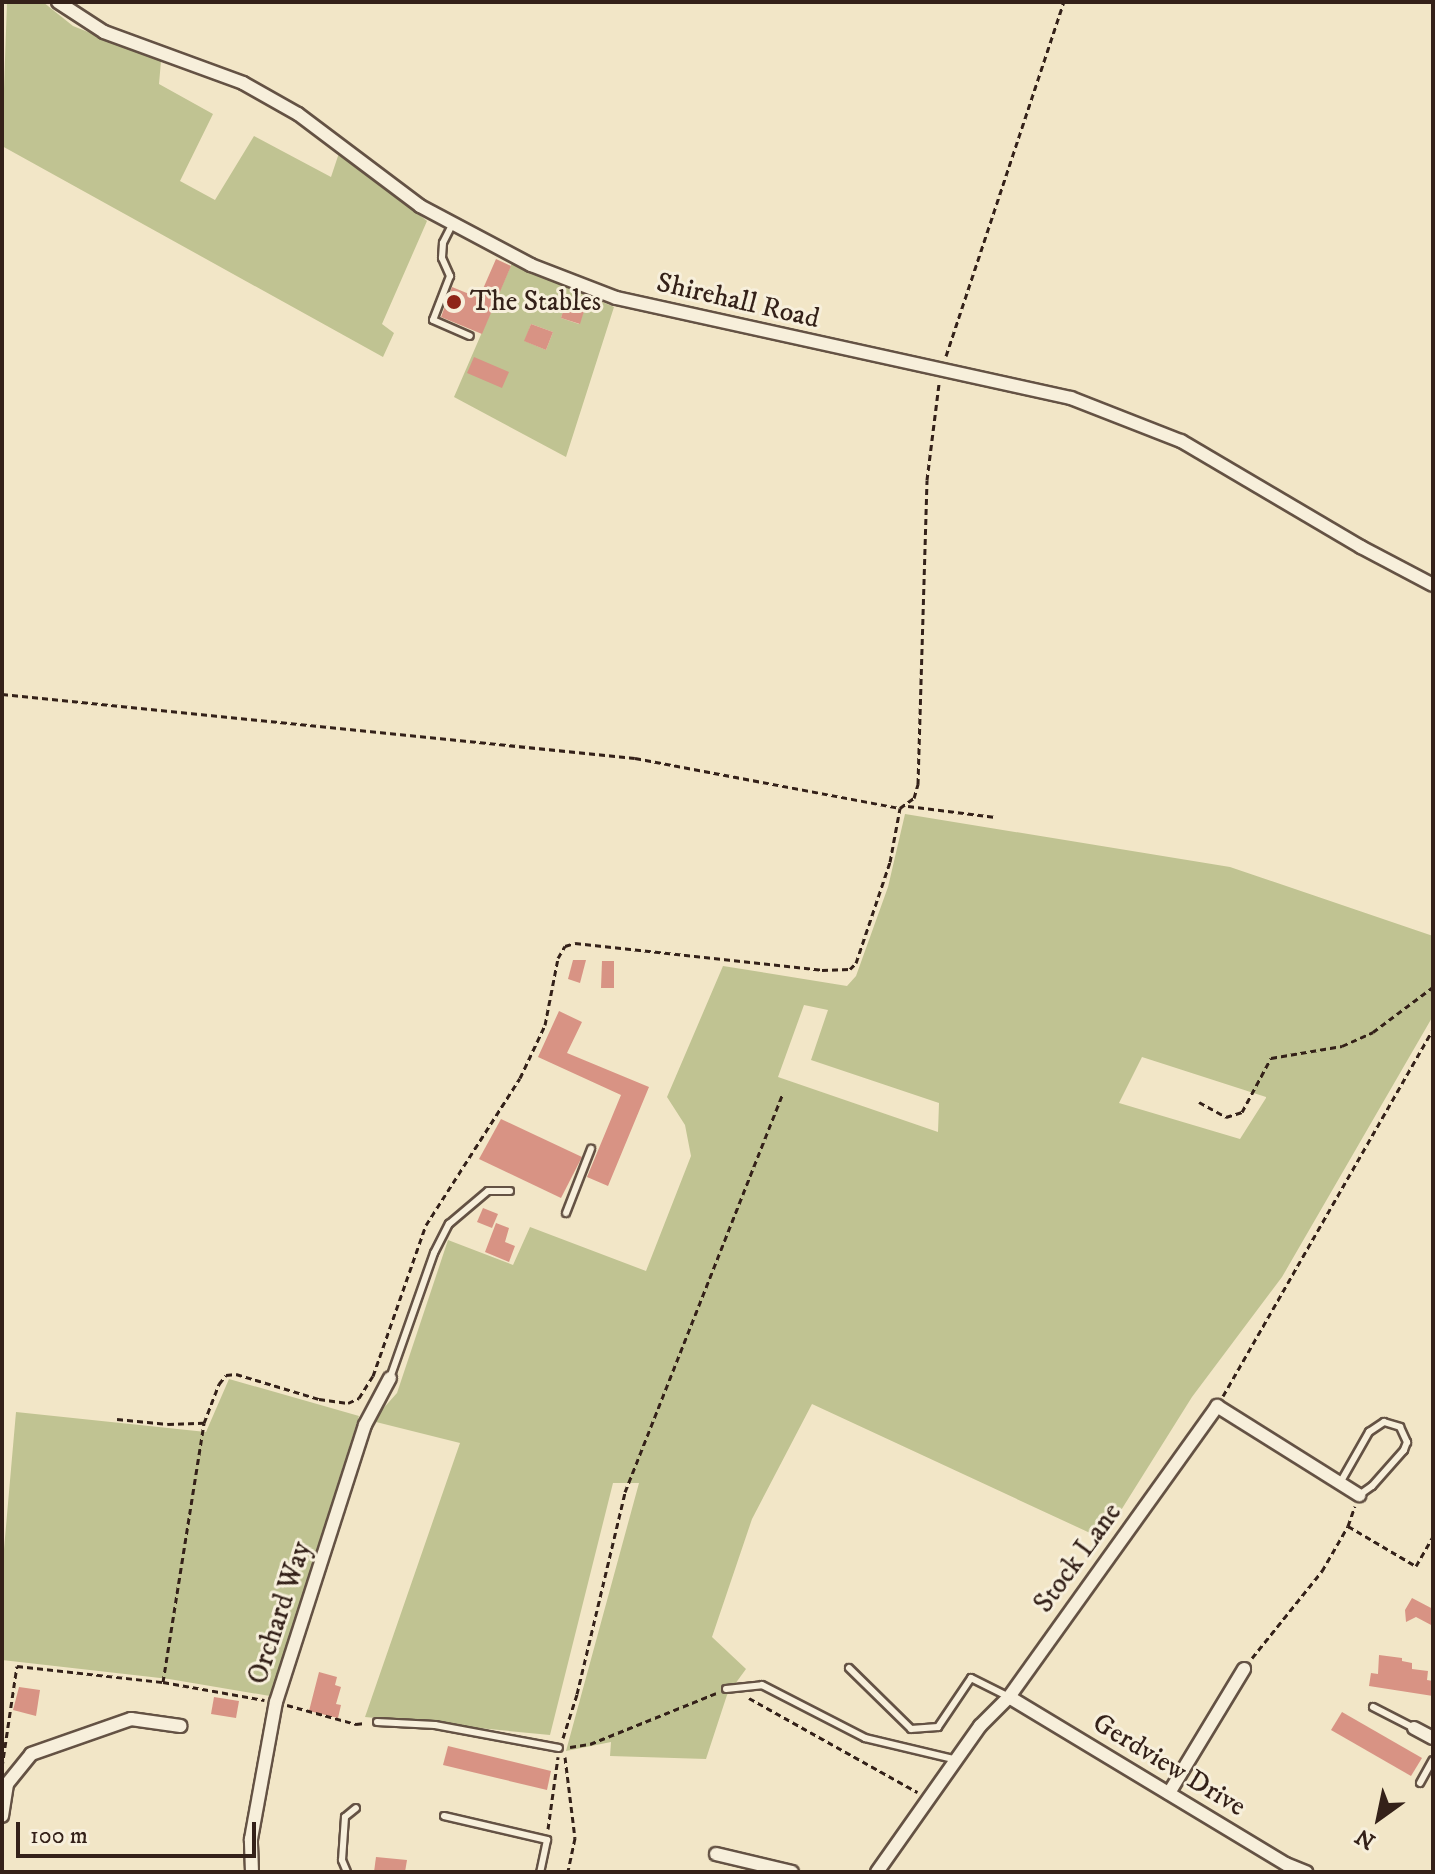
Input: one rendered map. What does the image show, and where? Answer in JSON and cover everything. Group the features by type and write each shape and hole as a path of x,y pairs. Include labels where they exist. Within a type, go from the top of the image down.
{"street":[{"name":"Shirehall Road","path":"58,2 104,32 243,83 298,114 452,225 531,265 616,298 1071,398 1181,441 1361,547 1433,585"},
{"name":"Orchard Way","path":"252,1872 251,1839 276,1702 365,1425 390,1378"},
{"path":"1217,1406 1359,1495"},
{"name":"Stock Lane","path":"877,1872 980,1726 1009,1697 1217,1406"},
{"path":"1169,1793 1244,1669"},
{"name":"Gerdview Drive","path":"1009,1697 1286,1864 1306,1872"},
{"path":"2,1816 7,1784 31,1754 131,1719 181,1726"},
{"path":"1414,1728 1433,1738"},
{"path":"716,1854 751,1867 792,1872"}],"lane":[{"path":"452,225 443,243 442,258 450,276 433,320 470,336"},
{"path":"566,1213 591,1149"},
{"path":"390,1378 434,1253 449,1224 488,1191 510,1191"},
{"path":"1340,1483 1369,1432 1384,1422 1400,1427 1407,1442 1404,1450 1372,1486 1359,1495"},
{"path":"849,1668 911,1729 938,1727 971,1678 1009,1697"},
{"path":"726,1689 762,1685 865,1738 957,1760"},
{"path":"1373,1707 1414,1728"},
{"path":"377,1722 435,1725 560,1748"},
{"path":"1420,1783 1433,1760"},
{"path":"347,1872 342,1860 345,1817 356,1808"},
{"path":"444,1816 547,1840 540,1872"}],"path":[{"path":"906,806 914,798 918,784 927,480 942,372 1011,152 1064,2"},
{"path":"2,694 635,758 900,808 906,806 995,817"},
{"path":"163,1682 204,1423 219,1384 226,1375 236,1374 319,1399 348,1403 359,1398 373,1376 426,1225 520,1078 545,1025 558,958 565,946 575,943 822,970 850,969 856,963 890,862 900,808"},
{"path":"1199,1102 1226,1117 1242,1112 1271,1058 1314,1052 1373,1032 1433,987"},
{"path":"1217,1406 1433,1030"},
{"path":"547,1840 560,1748 625,1492 782,1095"},
{"path":"117,1419 168,1424 204,1423"},
{"path":"1244,1669 1322,1571 1348,1526 1359,1495"},
{"path":"1348,1526 1416,1566 1433,1536"},
{"path":"2,1768 17,1666 163,1682 276,1702 356,1724 377,1722"},
{"path":"560,1748 590,1744 726,1689 767,1705 930,1799"},
{"path":"560,1748 570,1778 575,1838 568,1872"}],"green space":[{"path":"7,2 43,2 73,26 161,61 159,84 213,114 180,181 215,200 254,136 331,177 340,150 427,221 382,324 394,333 383,357 2,146"},
{"path":"512,263 614,307 566,457 454,397","holes":["567,299 586,305 579,324 561,318","531,324 553,332 546,350 525,341"]},
{"path":"905,814 1230,867 1433,936 1433,1016 1282,1277 1192,1397 1103,1539 812,1404 752,1519 712,1637 746,1669 727,1695 706,1759 610,1756 611,1742 566,1751 639,1483 613,1483 550,1735 365,1717 460,1443 372,1421 397,1393 448,1240 513,1265 530,1227 646,1271 691,1156 685,1125 667,1097 723,966 847,986 856,976 888,887","holes":["804,1005 828,1010 811,1060 939,1103 938,1132 778,1077","1142,1057 1266,1097 1266,1098 1240,1139 1119,1103"]},
{"path":"229,1379 359,1416 270,1696 169,1679 2,1660 2,1572 16,1412 206,1432"}],"building":[{"name":"The Stables","path":"496,259 511,266 482,334 441,317 452,287 479,298"},
{"path":"567,298 586,305 580,324 561,318"},
{"path":"531,324 553,332 546,350 524,341"},
{"path":"474,357 509,372 502,388 467,373"},
{"path":"573,960 586,960 580,983 568,979"},
{"path":"602,961 614,961 614,988 601,988"},
{"path":"559,1011 582,1022 567,1053 649,1087 608,1186 587,1177 621,1095 538,1057"},
{"path":"501,1119 582,1157 561,1198 479,1159"},
{"path":"483,1208 498,1214 492,1228 477,1222"},
{"path":"496,1223 509,1228 505,1242 515,1246 509,1262 485,1252"},
{"path":"1412,1598 1433,1609 1433,1626 1416,1617 1406,1622 1405,1610"},
{"path":"1379,1655 1402,1658 1402,1661 1412,1663 1412,1669 1428,1671 1427,1680 1433,1681 1433,1696 1369,1686 1371,1673 1378,1674"},
{"path":"319,1672 337,1677 335,1685 341,1687 336,1704 341,1705 338,1718 309,1711"},
{"path":"19,1687 40,1690 36,1716 13,1710"},
{"path":"214,1697 239,1701 236,1718 211,1714"},
{"path":"1342,1712 1422,1758 1411,1776 1331,1730"},
{"path":"448,1746 551,1771 547,1790 443,1765"},
{"path":"376,1857 407,1860 405,1872 374,1872"}],"place":[{"name":"The Stables","path":"454,302"}]}
